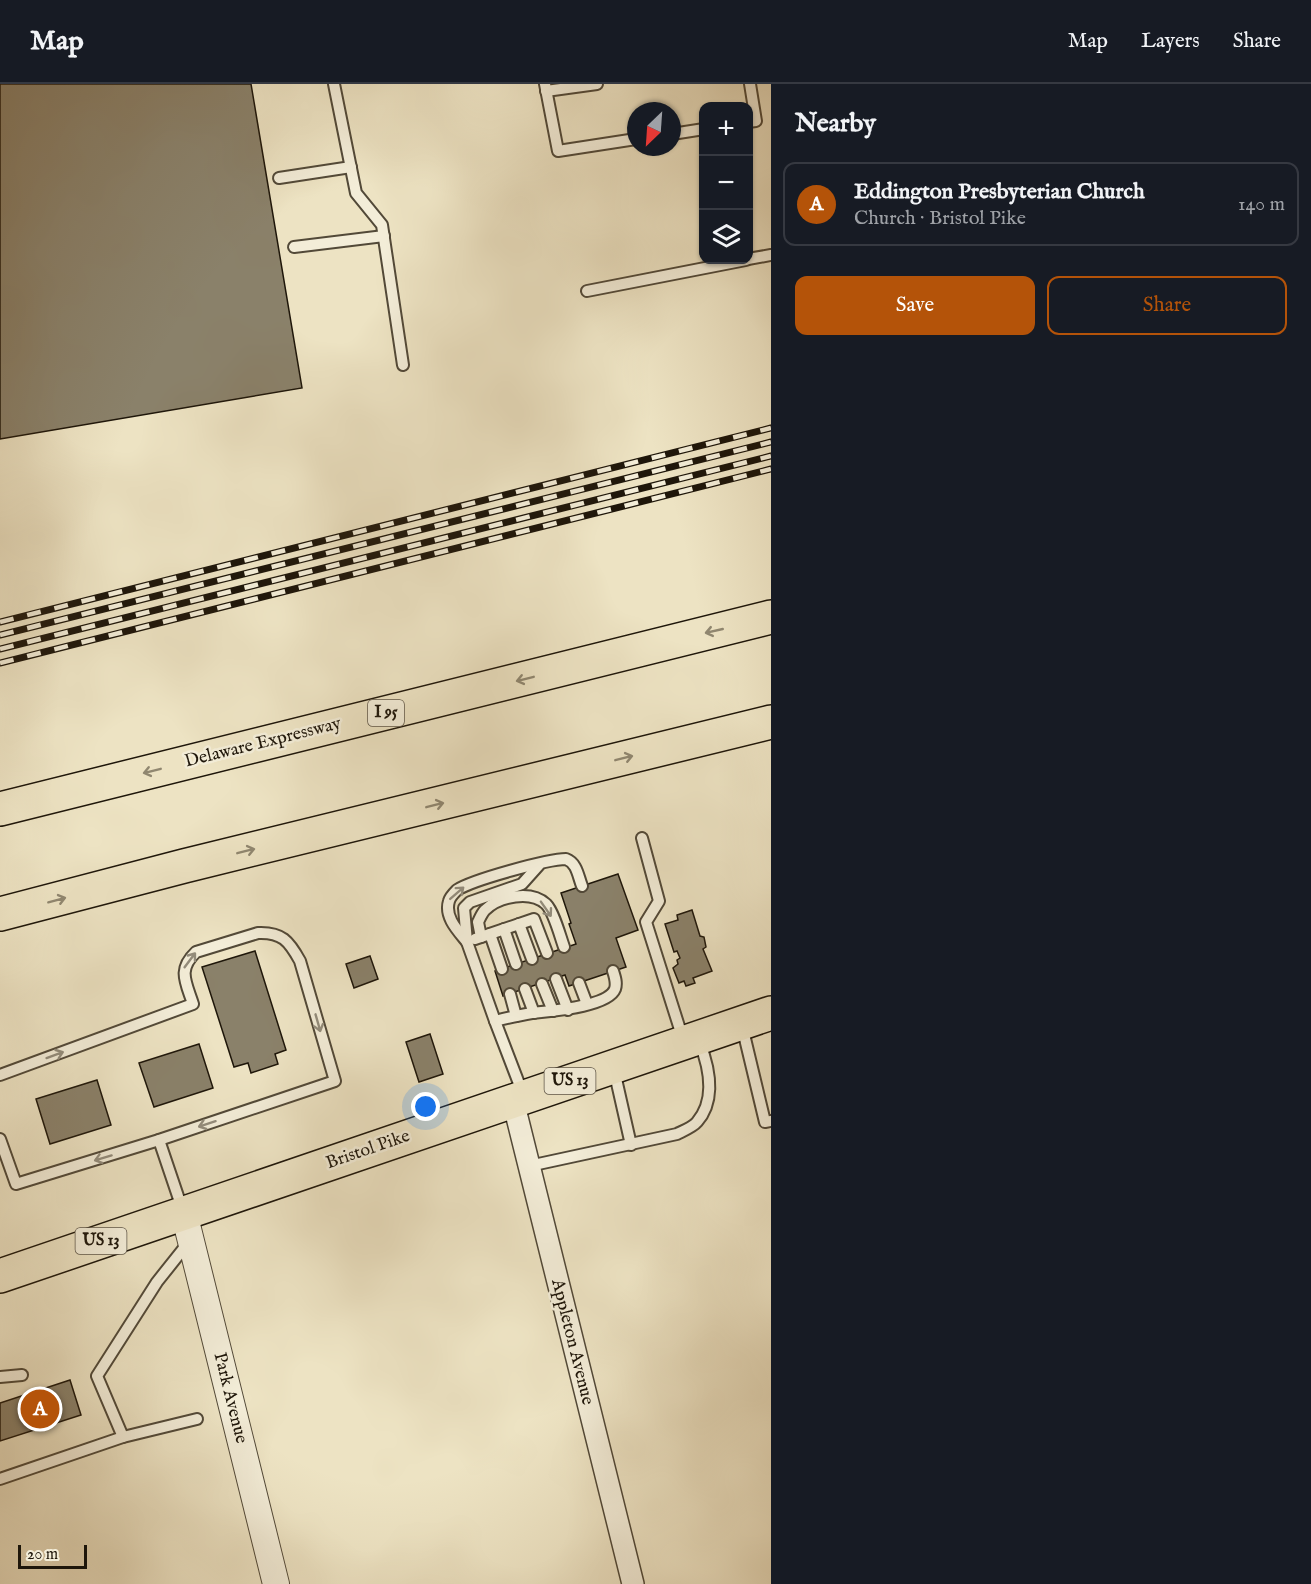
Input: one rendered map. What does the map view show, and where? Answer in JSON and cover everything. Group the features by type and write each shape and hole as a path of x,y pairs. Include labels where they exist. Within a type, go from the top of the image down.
{"main road":[{"name":"Delaware Expressway","path":"0,809 771,617"},
{"path":"0,914 184,866 771,722"},
{"name":"Bristol Pike","path":"0,1276 187,1227 518,1099 756,1018"}],"street":[{"name":"Appleton Avenue","path":"518,1099 529,1166 633,1584"},
{"name":"Park Avenue","path":"187,1227 276,1584"}],"lane":[{"path":"334,84 356,193 382,225 403,365"},
{"path":"597,84 546,88 558,151 627,140"},
{"path":"750,84 753,102"},
{"path":"753,102 756,121 753,121"},
{"path":"681,133 699,130"},
{"path":"279,178 351,167"},
{"path":"294,247 384,236"},
{"path":"753,258 771,255"},
{"path":"587,291 722,264"},
{"path":"529,1166 677,1134 696,1123 706,1107 709,1088 707,1062 691,1040 646,922 658,901 642,838"},
{"path":"467,942 453,925 449,912 449,900 456,891 472,882 559,859 572,861 582,886"},
{"path":"518,1099 495,1021 467,942 464,908 470,902 522,884 540,864"},
{"path":"502,969 478,922 484,910 497,902 528,895 537,897 548,906 564,947"},
{"path":"467,942 534,919 547,953"},
{"path":"519,924 532,958"},
{"path":"504,929 516,964"},
{"path":"0,1075 193,1004 184,978 184,967 196,952 258,933 267,933 281,936 290,943 300,961 335,1082 16,1184 0,1139"},
{"path":"495,1021 534,1013 568,1010 611,995 616,980 613,971"},
{"path":"556,979 568,1010"},
{"path":"579,983 587,1004"},
{"path":"542,984 553,1011"},
{"path":"525,989 534,1013"},
{"path":"510,994 516,1016"},
{"path":"756,1018 765,1122 771,1121"},
{"path":"613,1066 631,1145"},
{"path":"123,1437 97,1376 157,1282 187,1227 159,1140"},
{"path":"0,1377 22,1375"},
{"path":"0,1479 123,1437 198,1419"}],"building":[{"path":"0,84 251,84 302,388 0,439"},
{"path":"618,874 638,930 616,938 626,967 569,986 565,975 503,996 495,971 576,944 561,893"},
{"path":"692,910 700,936 704,937 706,947 703,949 712,971 693,978 695,983 686,986 684,981 679,983 673,968 678,964 677,960 680,958 677,951 674,952 665,924 678,920 677,915"},
{"path":"255,951 286,1050 275,1054 278,1064 251,1073 248,1063 234,1067 202,967"},
{"path":"370,956 378,979 354,988 346,964"},
{"path":"430,1034 443,1074 419,1082 406,1042"},
{"path":"199,1044 213,1088 154,1107 139,1063"},
{"path":"97,1080 111,1125 50,1144 36,1099"},
{"path":"70,1380 81,1415 0,1441 0,1403"}],"railway":[{"path":"0,622 771,428"},
{"path":"0,635 771,442"},
{"path":"0,649 771,456"},
{"path":"0,663 771,469"}],"place":[{"name":"Eddington Presbyterian Church","path":"40,1409"}]}
